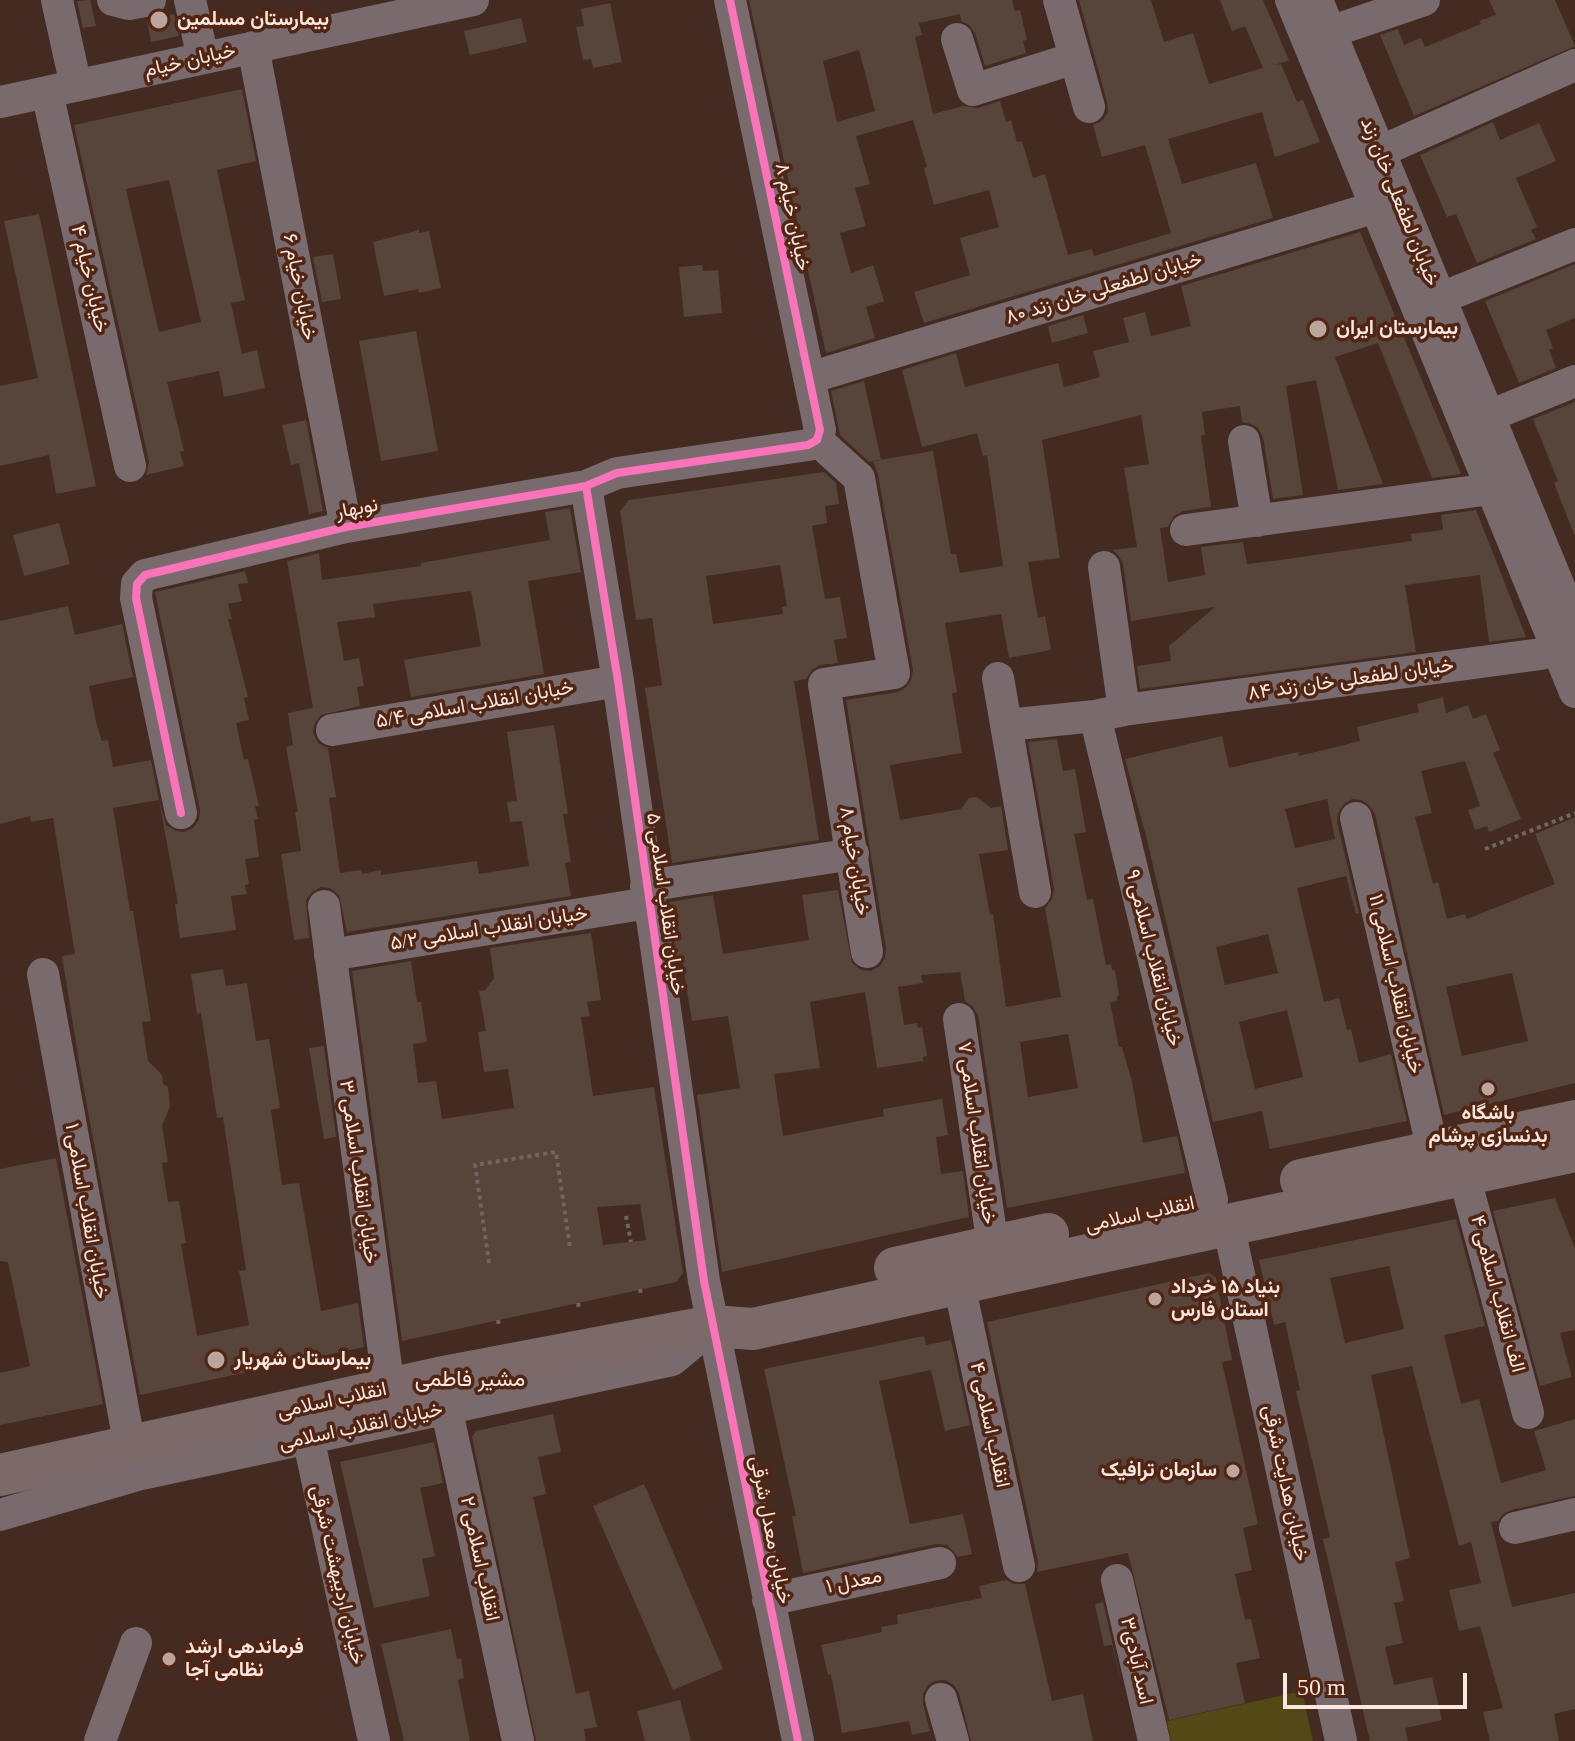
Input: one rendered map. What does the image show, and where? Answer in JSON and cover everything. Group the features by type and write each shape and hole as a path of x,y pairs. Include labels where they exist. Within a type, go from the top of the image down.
{"main road":[{"name":"انقلاب اسلامی","path":"0,1475 130,1447 304,1423 389,1389 443,1394 713,1326 753,1329 959,1284 1220,1212 1449,1163 1572,1147"},
{"name":"انقلاب اسلامی","path":"713,1326 748,1302 993,1246 1220,1212"}],"street":[{"name":"خیابان خیام ۴","path":"57,0 61,89 130,466"},
{"path":"113,0 129,4 150,0"},
{"path":"190,0 203,58"},
{"name":"خیابان خیام","path":"0,102 253,47 366,11 473,0"},
{"name":"خیابان خیام ۸","path":"730,0 820,430 817,440 859,478 894,673 824,684 867,952"},
{"path":"1059,0 1089,107"},
{"path":"1291,0 1388,203 1569,638 1575,692"},
{"name":"خیابان لطفعلی خان زند","path":"1317,0 1379,152 1388,203"},
{"path":"1330,32 1424,0"},
{"path":"957,39 973,90 1075,58"},
{"name":"خیابان خیام ۶","path":"253,47 346,527"},
{"path":"1379,152 1575,65"},
{"name":"خیابان لطفعلی خان زند ۸۰","path":"809,378 1388,203"},
{"path":"1428,303 1575,244"},
{"name":"خیابان لطفعلی خان زند","path":"1428,303 1489,416 1502,481"},
{"path":"1489,416 1575,381"},
{"name":"نوبهار","path":"181,813 136,598 137,584 145,575 346,527 586,486 617,473 808,445 817,440"},
{"path":"1244,441 1257,521"},
{"path":"1186,530 1476,491 1502,481"},
{"name":"خیابان انقلاب اسلامی ۵","path":"586,486 618,681 701,1265 713,1326"},
{"path":"1104,567 1110,713"},
{"name":"خیابان لطفعلی خان زند ۸۴","path":"1007,725 1526,656 1569,638"},
{"path":"998,678 1035,892"},
{"name":"خیابان انقلاب اسلامی ۵/۴","path":"332,730 618,681"},
{"name":"خیابان انقلاب اسلامی ۹","path":"1110,713 1220,1212"},
{"name":"خیابان انقلاب اسلامی ۱۱","path":"1356,818 1449,1163"},
{"name":"خیابان انقلاب اسلامی ۵/۲","path":"330,955 853,854"},
{"name":"خیابان انقلاب اسلامی ۳","path":"324,906 389,1389"},
{"name":"خیابان انقلاب اسلامی ۱","path":"43,974 130,1447"},
{"name":"خیابان انقلاب اسلامی ۷","path":"959,1019 993,1246"},
{"name":"۴ الف انقلاب اسلامی","path":"1449,1163 1528,1413"},
{"name":"خیابان هدایت شرقی","path":"1220,1212 1341,1741"},
{"name":"۴ انقلاب اسلامی","path":"959,1284 1019,1566"},
{"name":"خیابان معدل شرقی","path":"713,1326 798,1741"},
{"name":"خیابان انقلاب اسلامی","path":"0,1515 304,1423 443,1394"},
{"name":"۲ انقلاب اسلامی","path":"443,1394 518,1741"},
{"name":"خیابان اردیبهشت شرقی","path":"304,1423 374,1741"},
{"path":"1515,1528 1575,1514"},
{"name":"۱ معدل","path":"768,1600 940,1563"},
{"name":"اسد آبادی۳","path":"1117,1580 1154,1741"},
{"path":"100,1741 136,1643"},
{"path":"941,1699 953,1741"}],"path":[{"path":"1485,849 1575,813"},
{"path":"489,1263 475,1165 556,1152 570,1247"},
{"path":"626,1216 631,1242"}],"shaded area":[{"path":"1302,1691 1313,1741 1171,1741 1167,1721"}],"building":[{"path":"90,0 96,26 83,28 77,1"},
{"path":"749,0 1012,0 1015,11 1020,10 1027,40 1023,41 1026,53 985,66 975,33 961,21 960,14 919,23 922,35 915,37 933,114 963,106 978,108 1000,101 1006,122 1011,120 1017,142 1022,141 1033,178 1045,174 1068,255 1092,249 1094,256 1171,233 1145,145 1102,157 1093,125 1102,121 1108,112 1107,102 1079,0 1151,0 1164,42 1193,33 1209,84 1263,68 1245,26 1232,31 1220,0 1263,0 1289,60 1275,65 1281,64 1297,102 1303,100 1320,142 1275,157 1262,112 1168,139 1182,184 1256,163 1273,218 924,323 914,292 970,275 960,238 999,227 989,190 934,205 913,120 856,136 870,184 855,188 866,226 840,233 851,273 873,265 884,301 866,307 875,338 826,353","holes":["859,50 875,111 837,122 823,61"]},
{"path":"1489,0 1555,0 1575,46 1414,116 1380,35 1398,29 1404,45 1421,38 1425,47 1496,15"},
{"path":"610,3 622,62 593,68 591,59 583,60 576,27 584,26 581,9"},
{"path":"174,14 179,36 151,42 147,20"},
{"path":"521,18 527,42 470,55 464,31"},
{"path":"242,89 256,161 217,170 245,300 231,303 242,354 257,350 265,388 224,397 219,371 167,382 184,451 180,452 184,466 146,475 149,462 74,125","holes":["169,180 201,322 159,332 126,189"]},
{"path":"1493,122 1500,140 1539,123 1556,161 1516,178 1537,227 1531,230 1536,239 1477,263 1456,214 1447,217 1420,155"},
{"path":"39,214 96,486 56,494 49,455 0,466 0,386 38,378 4,221"},
{"path":"419,230 419,233 429,231 441,288 384,296 373,242"},
{"path":"1360,232 1461,474 1432,478 1378,343 1335,357 1383,484 1338,490 1316,380 1286,386 1303,495 1273,499 1263,437 1258,428 1242,422 1240,406 1202,412 1205,435 1201,436 1211,507 1183,511 1174,516 1168,527 1160,528 1168,582 1205,575 1201,547 1243,542 1247,564 1273,561 1412,541 1411,534 1443,530 1441,515 1476,510 1526,637 1489,642 1480,575 1405,585 1416,652 1140,689 1137,666 1171,661 1169,646 1215,607 1131,621 1123,564 1113,550 1137,547 1124,468 1149,464 1141,415 1042,440 1060,558 1028,562 1038,618 1045,616 1051,650 1009,658 1001,614 945,623 957,692 952,693 962,753 890,765 900,820 961,809 969,798 977,797 991,808 1001,806 1008,850 979,854 990,915 993,914 1006,1007 1061,997 1045,908 1052,899 1054,889 1028,742 1057,739 1063,771 1075,769 1086,832 1074,834 1087,900 1093,899 1106,965 1111,964 1112,970 1115,970 1119,995 1117,1001 1110,1002 1119,1047 1122,1047 1132,1082 1143,1143 1177,1136 1184,1173 1007,1208 978,1015 965,1001 960,972 921,975 923,983 898,987 904,1025 917,1023 918,1028 922,1027 927,1056 923,1057 923,1061 877,1068 865,992 810,1002 820,1068 774,1074 783,1136 884,1116 883,1109 942,1099 948,1135 936,1137 941,1174 963,1171 969,1217 722,1272 697,1095 740,1088 728,1016 692,1021 682,960 677,961 669,902 713,895 723,954 809,940 802,895 838,890 852,963 861,970 871,971 880,966 886,949 846,700 898,692 911,680 913,670 873,461 933,451 951,554 956,554 960,573 1003,566 987,455 983,456 977,433 922,447 902,370 956,353 965,387 1058,363 1064,387 1100,377 1093,351 1129,342 1123,318 1145,312 1151,336 1191,326 1181,286","holes":["1068,1034 1078,1088 1028,1097 1020,1042"]},
{"path":"333,254 341,299 322,302 313,257"},
{"path":"1575,264 1575,318 1546,330 1556,368 1519,383 1485,301"},
{"path":"702,265 703,271 718,270 722,313 684,317 679,267"},
{"path":"1083,315 1088,333 1052,343 1048,326"},
{"path":"416,331 438,451 381,461 359,341"},
{"path":"864,381 881,460 869,462 840,435 831,391"},
{"path":"1575,402 1574,534 1554,483 1558,481 1533,419"},
{"path":"306,420 323,511 309,514 299,463 291,465 282,425"},
{"path":"824,472 836,483 839,504 825,506 827,523 812,526 825,599 840,597 847,638 834,640 838,663 820,665 806,679 794,681 819,840 672,863 645,688 662,685 652,618 636,620 620,511 629,500","holes":["780,565 787,606 782,607 783,614 713,624 706,576"]},
{"path":"570,508 581,572 528,581 544,674 411,697 404,660 481,646 471,591 373,604 375,617 337,622 344,661 359,658 364,686 357,687 360,706 321,715 313,732 318,743 328,748 336,797 329,798 340,873 361,870 362,874 381,870 381,875 477,861 479,874 529,866 522,821 510,822 507,802 517,801 507,732 554,725 568,814 563,814 571,862 565,863 571,896 347,932 339,895 330,888 321,887 306,900 309,938 294,940 281,854 301,851 295,812 298,812 286,747 293,745 288,713 313,708 287,561 319,553 322,580 421,566 421,563 550,540 545,512"},
{"path":"59,523 70,564 24,576 13,535"},
{"path":"245,571 248,583 238,584 242,601 228,604 232,619 228,619 248,697 244,698 249,720 236,723 259,806 255,806 258,819 254,820 259,857 245,859 249,884 245,885 247,894 231,896 236,930 180,938 175,904 178,904 159,800 166,825 176,831 193,828 199,820 200,810 155,592"},
{"path":"68,606 75,635 122,624 133,677 89,686 97,726 102,741 108,740 113,767 151,760 159,800 113,808 151,1021 142,1022 148,1061 162,1075 163,1084 168,1087 170,1106 162,1126 168,1162 162,1163 168,1202 179,1201 186,1243 181,1244 197,1336 249,1325 239,1271 246,1270 223,1117 217,1118 201,1013 197,1014 191,974 223,969 226,986 247,983 256,1041 269,1039 280,1108 271,1110 282,1185 299,1183 321,1311 358,1303 364,1347 140,1395 62,956 75,954 53,818 31,822 30,816 0,824 0,621"},
{"path":"1443,697 1446,713 1468,705 1473,719 1486,714 1500,750 1493,753 1521,819 1489,832 1487,826 1475,830 1468,810 1480,806 1465,761 1421,771 1432,813 1415,817 1433,884 1438,882 1447,919 1465,914 1467,919 1555,884 1535,834 1575,817 1575,1083 1444,1115 1375,814 1369,805 1352,799 1343,805 1337,822 1359,913 1356,914 1346,876 1297,888 1324,1002 1339,998 1359,1063 1391,1054 1407,1121 1270,1149 1262,1111 1213,1122 1125,759 1222,736 1229,768 1298,752 1299,756 1360,741 1357,727 1419,712 1417,704","holes":["1327,799 1335,839 1295,848 1285,809","1268,934 1278,973 1225,985 1216,947","1512,973 1528,1041 1462,1056 1446,987","1287,1010 1303,1077 1255,1089 1239,1022"]},
{"path":"591,933 601,1000 587,1002 590,1016 581,1017 593,1096 654,1087 683,1273 676,1282 402,1341 352,971 411,961 427,1042 413,1044 418,1083 436,1081 442,1119 514,1108 508,1069 484,1072 478,1032 486,1031 479,991 485,990 494,978 490,948","holes":["640,1204 646,1240 603,1245 597,1207"]},
{"path":"324,1046 336,1137 324,1139 309,1048"},
{"path":"56,1158 103,1404 0,1425 0,1373 30,1366 8,1262 0,1261 0,1169"},
{"path":"1555,1198 1575,1249 1575,1330 1560,1333 1572,1377 1540,1386 1493,1211"},
{"path":"1456,1219 1485,1326 1444,1335 1461,1404 1479,1399 1501,1483 1546,1470 1534,1431 1575,1419 1575,1496 1511,1510 1498,1521 1491,1522 1512,1607 1575,1593 1575,1709 1554,1714 1559,1741 1490,1741 1483,1712 1503,1708 1480,1626 1459,1631 1449,1590 1481,1583 1471,1542 1459,1546 1412,1366 1371,1375 1410,1558 1395,1562 1404,1601 1394,1603 1403,1643 1385,1647 1394,1685 1432,1677 1442,1720 1405,1728 1408,1741 1370,1741 1323,1539 1330,1537 1296,1391 1300,1390 1285,1322 1274,1325 1259,1260","holes":["1389,1266 1404,1329 1345,1343 1330,1278"]},
{"path":"1209,1273 1216,1278 1232,1360 1222,1362 1258,1524 1243,1528 1252,1570 1235,1574 1245,1620 1251,1619 1260,1658 1236,1663 1245,1703 1169,1720 1128,1553 1037,1572 1038,1562 987,1322"},
{"path":"924,1336 926,1345 951,1340 970,1425 945,1431 931,1370 879,1381 910,1524 963,1514 972,1554 958,1557 947,1545 936,1544 803,1573 792,1516 796,1516 764,1369"},
{"path":"553,1414 561,1452 538,1457 546,1494 533,1497 576,1694 589,1691 597,1727 584,1729 586,1741 536,1741 472,1437 476,1431"},
{"path":"434,1442 443,1483 420,1488 435,1556 422,1559 430,1596 374,1608 340,1462"},
{"path":"644,1484 723,1669 673,1690 593,1506"},
{"path":"1006,1580 1025,1584 1052,1701 1083,1694 1093,1741 971,1741 959,1693 954,1685 945,1680 928,1685 923,1694 930,1731 912,1735 909,1721 842,1733 831,1674 828,1675 821,1645 882,1632 881,1627 898,1624 897,1615 982,1598 979,1586"},
{"path":"1103,1602 1122,1685 1112,1645 1104,1646 1095,1604"},
{"path":"451,1629 457,1659 461,1658 464,1678 458,1680 470,1741 404,1741 381,1644"},
{"path":"680,1700 691,1741 645,1741 637,1711"}],"cycle path":[{"path":"181,813 136,598 137,584 145,575 346,527 586,486 617,473 808,445 817,440 820,430 730,0"},
{"path":"586,486 618,681 704,1281 798,1741"}],"place":[{"name":"بیمارستان مسلمین","path":"159,20"},
{"name":"بیمارستان ایران","path":"1318,329"},
{"name":"باشگاه بدنسازی پرشام","path":"1488,1089"},
{"name":"بنیاد ۱۵ خرداد استان فارس","path":"1155,1299"},
{"name":"بیمارستان شهریار","path":"216,1360"},
{"name":"سازمان ترافیک","path":"1233,1471"},
{"name":"فرماندهی ارشد نظامی آجا","path":"169,1659"}],"district":[{"name":"مشیر فاطمی","path":"470,1380"}]}
